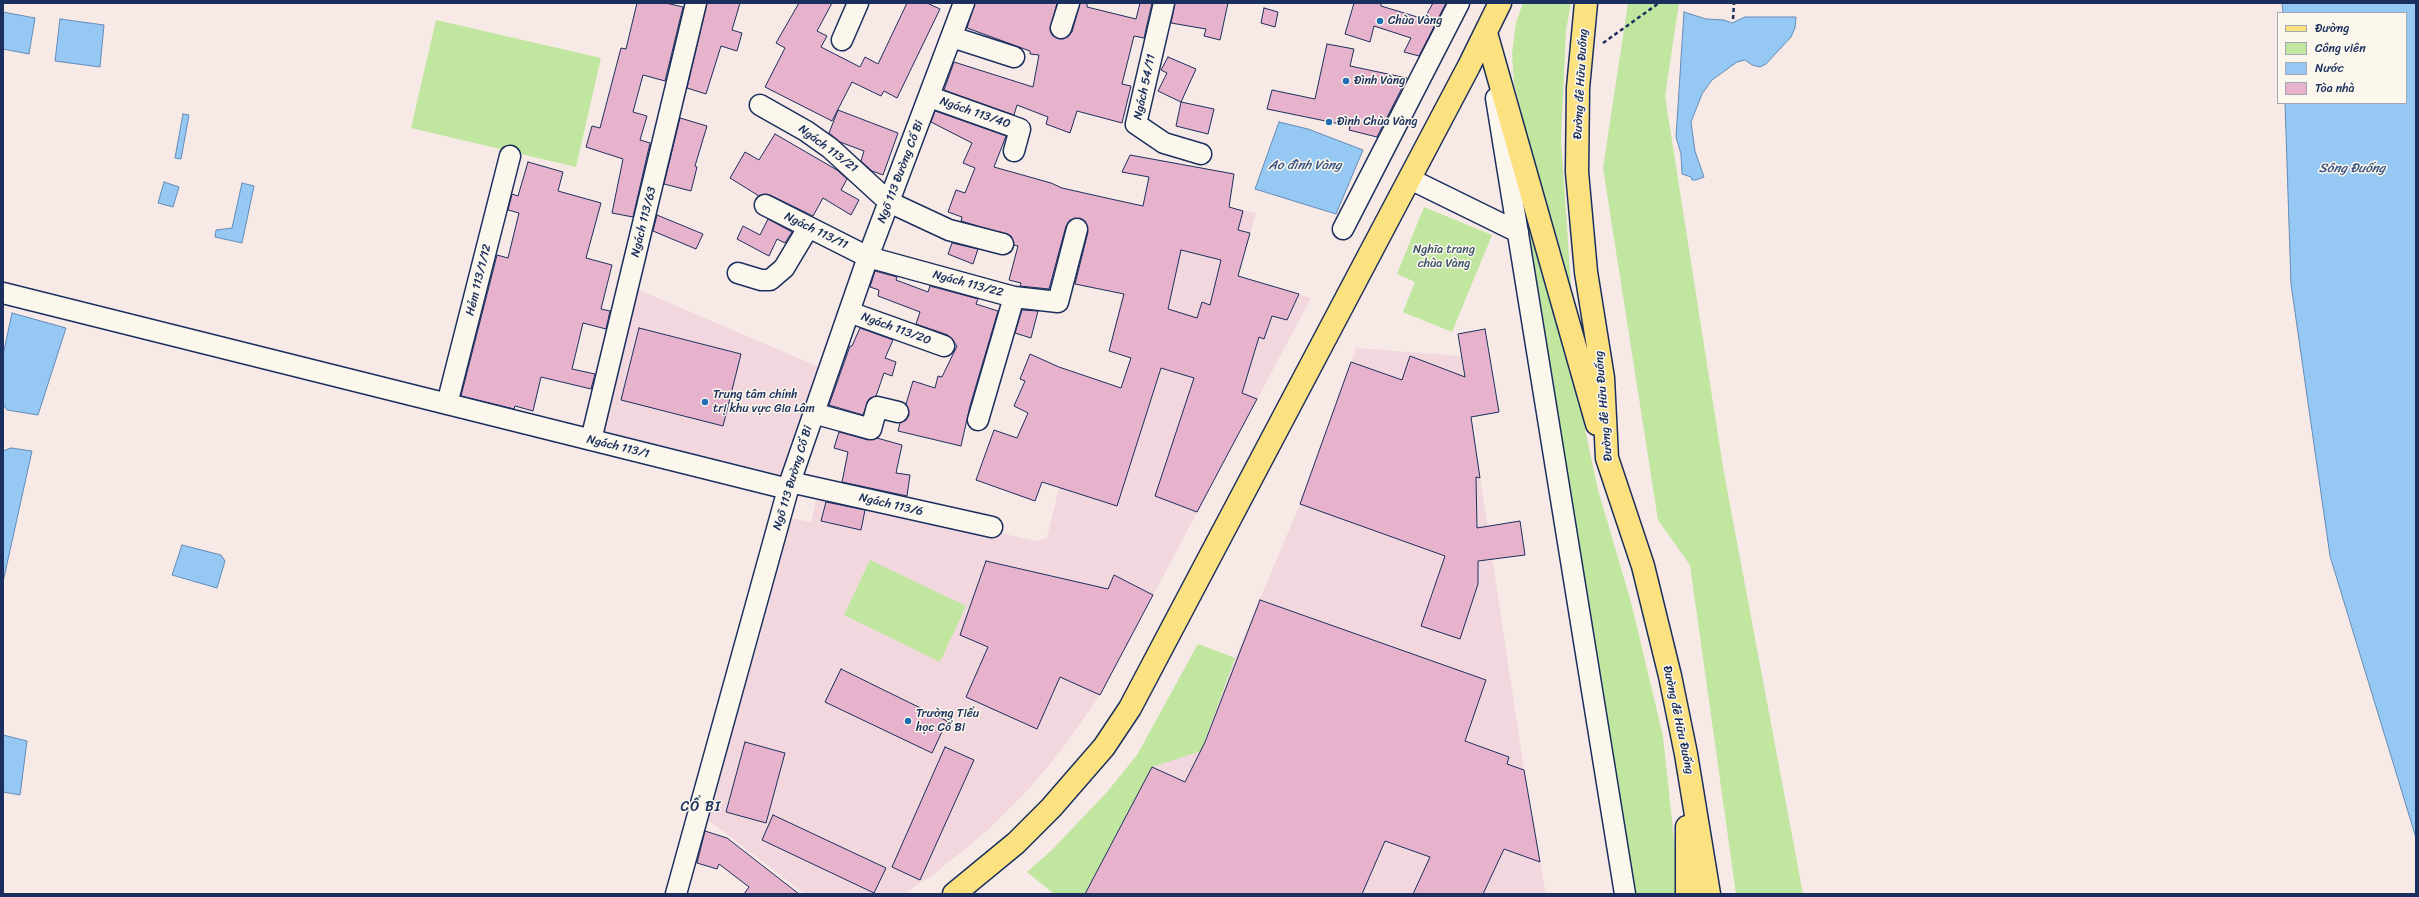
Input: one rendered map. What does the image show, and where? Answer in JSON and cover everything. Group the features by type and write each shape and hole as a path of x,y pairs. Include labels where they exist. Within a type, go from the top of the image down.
{"main road":[{"path":"954,894 1010,848 1051,808 1104,747 1130,708 1410,179 1500,3"},
{"name":"Đường đê Hữu Đuống","path":"1586,3 1578,88 1577,172 1586,272 1603,378 1607,458 1643,566 1686,754 1709,894"},
{"path":"1486,33 1607,458"},
{"path":"1686,754 1687,894"}],"street":[{"name":"Ngách 113/63","path":"591,440 696,3"},
{"path":"842,40 858,3"},
{"name":"Ngõ 113 Đường Cổ Bi","path":"676,894 789,486 868,257 930,97 964,3"},
{"path":"1061,28 1069,3"},
{"name":"Ngách 54/11","path":"1164,3 1136,124 1164,143 1200,154"},
{"path":"1343,229 1459,3"},
{"path":"1486,33 1626,894"},
{"path":"952,37 1014,57"},
{"name":"Ngách 113/40","path":"930,97 1020,129 1014,152"},
{"name":"Ngách 113/21","path":"760,105 806,131 830,148 889,202 949,230 1003,244"},
{"name":"Hẻm 113/1/12","path":"447,404 510,156"},
{"path":"1410,179 1518,232"},
{"name":"Ngách 113/11","path":"765,205 868,257"},
{"path":"738,273 761,280 770,280 784,268 808,228"},
{"path":"1014,297 1058,302 1077,229"},
{"name":"Ngách 113/22","path":"868,257 1014,297 978,420"},
{"name":"Ngách 113/1","path":"3,293 591,440 789,486"},
{"name":"Ngách 113/20","path":"849,312 944,346"},
{"path":"813,413 871,429 878,406 898,412"},
{"name":"Ngách 113/6","path":"789,486 992,527"}],"path":[{"path":"1582,42 1603,43 1607,41 1659,3"},
{"path":"1733,20 1734,3"}],"shaded area":[{"path":"1153,159 1234,174 1229,207 1256,213 1238,276 1311,298 1100,695 1063,748 1028,790 988,830 933,875 904,894 805,894 707,819 760,636 790,518 811,522 818,492 1036,541 1047,538 1063,471 1092,479 1131,358 1109,351"},
{"name":"Trung tâm chính trị khu vực Gia Lâm","path":"632,287 819,367 780,481 595,436"},
{"path":"1356,348 1462,356 1524,770 1546,894 1085,894 1152,767 1205,742 1235,658 1300,504"}],"green space":[{"path":"1523,3 1571,3 1566,30 1561,139 1573,315 1514,83 1512,54 1516,23"},
{"path":"1628,3 1679,3 1665,96 1724,473 1803,894 1736,894 1690,565 1658,520 1603,168"},
{"path":"436,20 601,58 576,167 411,128"},
{"path":"1517,173 1579,401 1598,490 1631,602 1663,736 1677,868 1677,894 1635,894"},
{"name":"Nghĩa trang chùa Vàng","path":"1424,207 1492,235 1452,332 1403,312 1415,282 1397,274"},
{"path":"870,560 966,606 940,662 844,615"},
{"path":"1198,644 1235,658 1201,751 1152,767 1085,894 1054,894 1027,872 1052,850 1107,792 1137,755"}],"water":[{"name":"Sông Đuống","path":"2282,3 2416,3 2416,838 2330,556 2291,284 2285,104 2407,104 2407,12 2283,12"},
{"path":"3,12 35,18 29,54 3,49"},
{"path":"1684,12 1706,19 1724,20 1732,23 1745,17 1796,17 1795,28 1791,37 1766,64 1760,67 1752,65 1745,60 1737,62 1712,80 1702,94 1691,122 1695,151 1704,177 1696,180 1692,180 1691,177 1682,174 1681,154 1676,137"},
{"path":"60,19 104,25 100,67 55,61"},
{"path":"183,114 189,115 181,159 175,158"},
{"name":"Ao đình Vàng","path":"1279,122 1308,129 1363,150 1336,214 1255,189"},
{"path":"164,182 179,187 173,207 158,203"},
{"path":"242,183 254,186 242,243 215,237 216,230 232,228"},
{"path":"12,313 66,328 38,415 7,410 3,404 3,355"},
{"path":"11,448 32,451 3,582 3,451"},
{"path":"182,545 221,555 225,561 217,588 172,575"},
{"path":"3,735 27,741 20,795 3,792"}],"building":[{"path":"637,3 666,3 683,7 665,81 643,75 633,112 647,116 640,140 650,143 633,217 612,213 623,159 586,147 592,126 600,128 621,48 626,49"},
{"path":"707,3 740,3 732,30 742,33 737,51 721,46 706,94 687,88"},
{"path":"799,3 832,3 817,31 827,36 821,47 860,67 865,57 878,64 907,3 927,3 940,9 897,98 884,91 881,96 852,82 832,121 765,87 785,48 776,43"},
{"path":"975,3 1057,3 1050,30 1053,36 1063,39 1072,32 1080,3 1087,3 1087,7 1136,19 1140,3 1152,3 1144,38 1134,36 1122,84 1131,86 1122,123 1077,111 1070,133 1046,124 1048,117 1017,105 1014,115 944,90 954,62 1033,87 1039,55 1030,54 1030,51 967,28"},
{"path":"1175,3 1228,3 1220,40 1204,36 1206,29 1171,23"},
{"name":"Chùa Vàng","path":"1354,3 1381,3 1381,6 1424,19 1433,3 1446,3 1419,56 1404,52 1411,38 1374,26 1370,42 1345,34"},
{"path":"1264,8 1278,12 1275,27 1261,23"},
{"path":"1327,44 1354,49 1350,66 1407,78 1377,137 1349,130 1350,126 1267,109 1272,90 1315,99"},
{"path":"1168,57 1196,69 1181,102 1158,91 1167,73 1161,70"},
{"path":"1181,102 1214,109 1208,134 1176,126"},
{"path":"838,110 898,133 883,175 872,171 861,161 864,151 840,142 829,133"},
{"path":"935,111 1006,136 994,167 1051,183 1062,188 1143,206 1149,177 1122,172 1130,155 1234,174 1229,207 1243,211 1238,230 1250,233 1238,276 1299,294 1287,320 1272,316 1264,339 1259,337 1242,393 1257,399 1197,512 1155,496 1194,378 1161,368 1117,506 1042,482 1035,501 976,480 994,430 1017,438 1028,413 1014,406 1025,381 1020,379 1030,354 1059,367 1121,388 1131,358 1109,351 1124,294 1075,284 1088,232 1085,221 1074,218 1066,226 1049,289 1020,286 1021,283 1009,280 1018,246 1014,245 1011,236 961,221 962,217 948,212 956,190 965,193 975,168 963,163 972,143 931,122","holes":["1181,250 1221,260 1210,305 1202,302 1197,318 1168,309"]},
{"path":"680,118 707,126 695,166 697,167 691,191 664,184"},
{"path":"775,134 837,170 847,179 841,190 859,200 851,215 823,198 813,216 770,195 759,196 730,178 745,152 759,160"},
{"path":"528,162 563,172 558,191 601,203 586,258 612,265 601,309 610,311 606,329 583,323 572,369 595,374 591,389 541,377 533,411 515,406 514,409 461,396 497,255 508,258 519,213 508,210 512,194 518,196"},
{"path":"657,215 703,234 696,249 653,231"},
{"path":"768,219 792,232 785,243 777,239 769,256 737,239 743,226 760,235"},
{"path":"952,243 978,249 973,264 948,254"},
{"path":"875,271 897,277 896,280 928,292 930,286 978,299 976,304 998,311 970,406 961,446 898,431 900,423 906,420 909,415 906,404 913,381 935,388 938,376 942,377 957,346 948,335 916,324 920,312 878,296 879,290 870,287"},
{"path":"1022,310 1038,311 1031,338 1015,333"},
{"path":"639,328 741,354 723,426 621,400"},
{"path":"860,328 893,340 885,358 896,362 892,376 884,373 876,396 869,399 863,415 829,405 850,346 852,346"},
{"path":"1485,329 1499,412 1471,417 1480,478 1476,477 1477,528 1520,521 1525,555 1478,561 1478,584 1460,639 1421,626 1445,556 1300,504 1351,362 1402,380 1410,356 1465,377 1458,334"},
{"path":"839,432 868,440 877,438 902,445 896,473 910,475 907,496 842,482 848,452 834,448"},
{"path":"826,502 865,510 861,530 821,521"},
{"path":"986,561 1108,589 1114,575 1153,595 1100,695 1060,677 1037,729 966,697 988,647 960,635"},
{"path":"1260,600 1486,680 1465,741 1509,757 1507,764 1524,770 1540,862 1504,849 1483,894 1413,894 1430,857 1385,841 1362,894 1085,894 1152,767 1185,782 1205,742"},
{"path":"841,669 947,721 932,753 825,702"},
{"path":"745,742 785,753 766,823 726,812"},
{"path":"945,747 974,760 920,880 892,867"},
{"path":"773,815 886,868 874,893 762,840"},
{"path":"705,831 727,838 799,894 744,894 749,887 719,864 717,869 697,863"}],"place":[{"name":"Chùa Vàng","path":"1380,21"},
{"name":"Đình Vàng","path":"1346,81"},
{"name":"Đình Chùa Vàng","path":"1329,122"},
{"name":"Trung tâm chính trị khu vực Gia Lâm","path":"705,402"},
{"name":"Trường Tiểu học Cổ Bi","path":"908,721"}],"district":[{"name":"CỔ BI","path":"701,807"}]}
